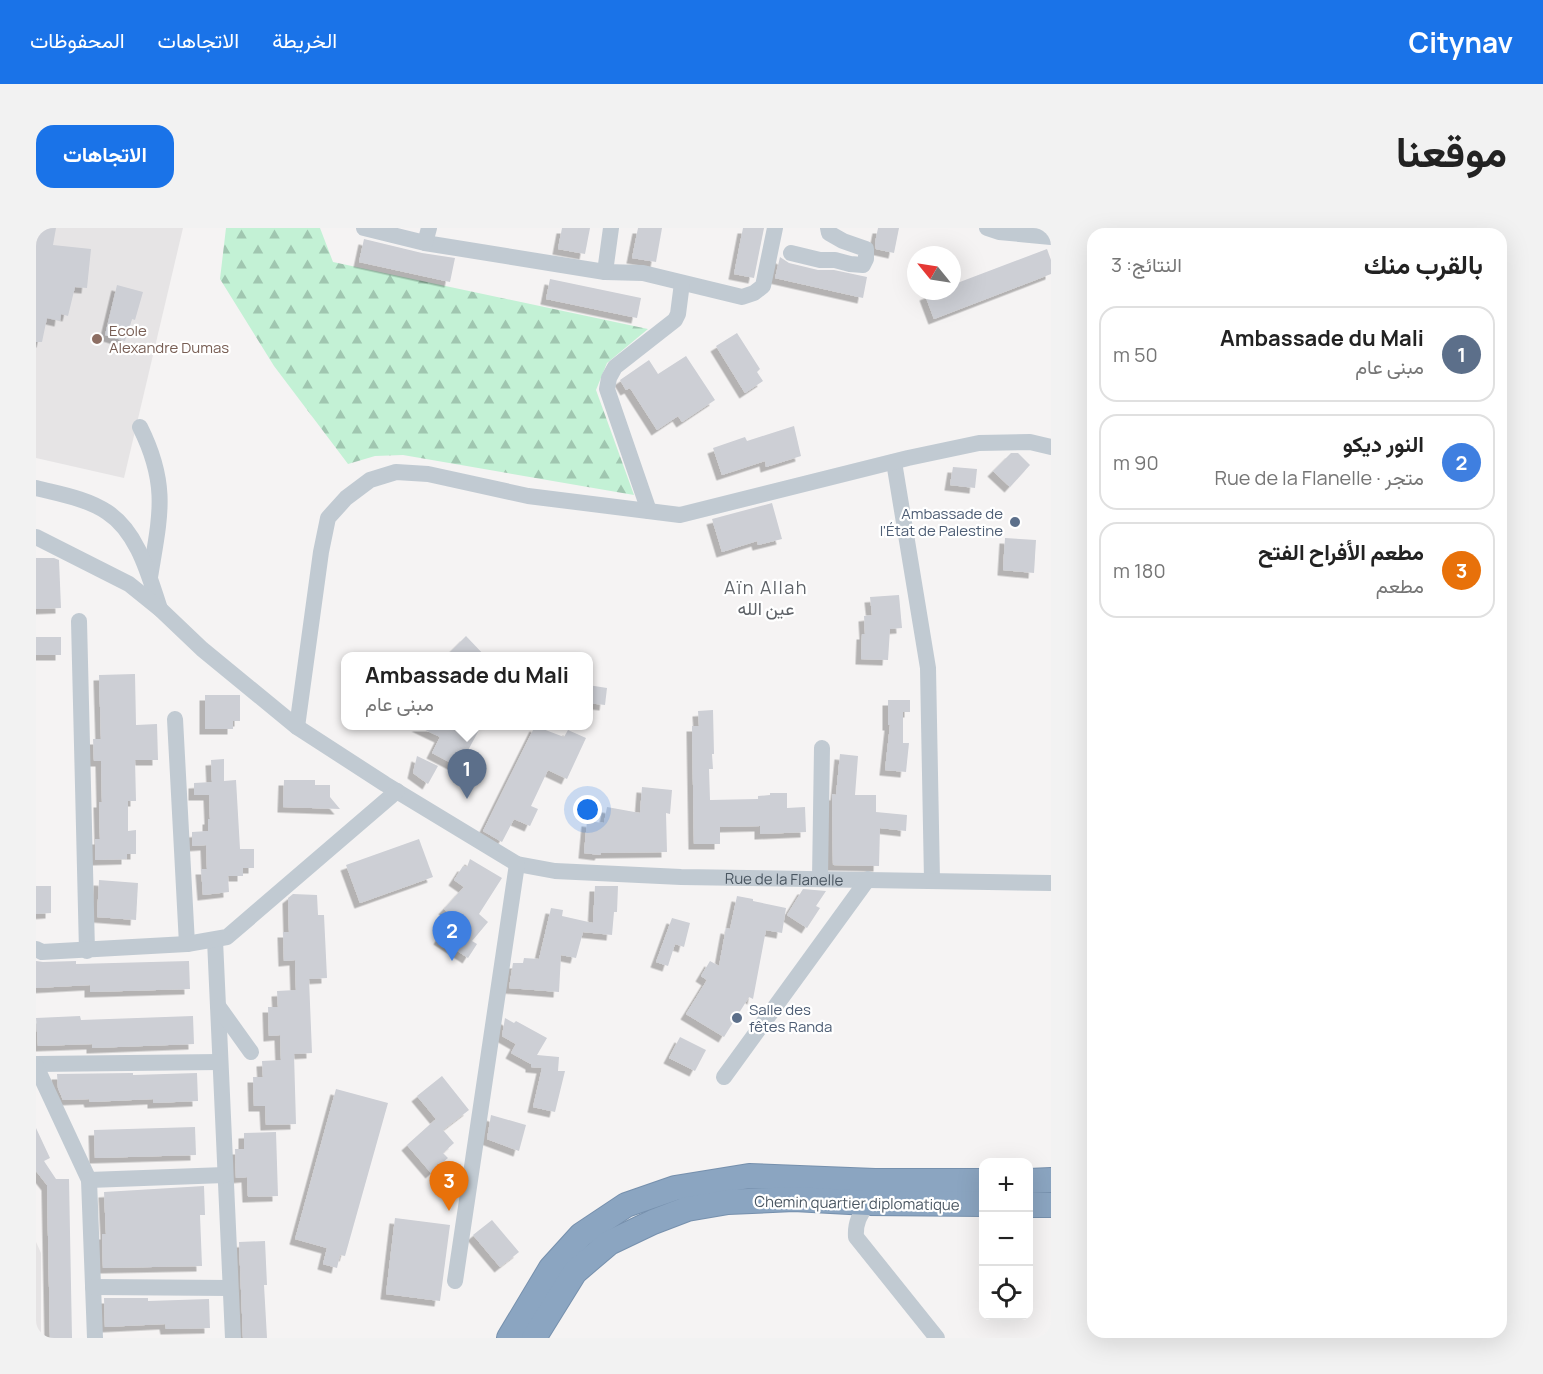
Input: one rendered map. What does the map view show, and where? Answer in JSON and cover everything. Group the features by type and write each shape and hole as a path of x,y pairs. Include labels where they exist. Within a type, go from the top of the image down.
{"highway":[{"path":"509,1338 551,1268 581,1235 627,1205 675,1188 749,1176 875,1181 979,1181"},
{"path":"1033,1181 1051,1180"},
{"name":"Chemin quartier diplomatique","path":"534,1338 575,1272 609,1242 687,1209 728,1202 794,1199 868,1203 979,1204"},
{"path":"1033,1205 1051,1205"}],"street":[{"path":"364,228 427,236 605,272 643,273 742,297 754,293 763,286 775,228"},
{"path":"605,272 611,228"},
{"path":"791,253 820,260 863,265 866,259 866,249 843,241 829,233 828,228"},
{"path":"987,228 999,232 1051,237"},
{"path":"649,511 607,389 609,378 615,368 675,320 678,314 682,283"},
{"path":"140,427 152,451 159,482 160,513 150,580"},
{"path":"297,727 321,552 328,518 346,498 370,480 396,472 428,474 528,496 680,515 979,443 1051,444"},
{"path":"894,462 928,668 932,880"},
{"path":"36,488 78,499 107,512 127,531 141,557 160,609"},
{"name":"Rue de la Flanelle","path":"36,537 129,584 160,609 202,649 297,727 517,864 555,872 681,877 1051,883"},
{"path":"79,621 87,951"},
{"path":"175,719 187,944"},
{"path":"820,879 822,748"},
{"path":"36,949 42,952 87,951 187,944 227,937 397,791"},
{"path":"455,1281 517,864"},
{"path":"724,1077 868,879"},
{"path":"215,940 233,1338"},
{"path":"218,1006 251,1052"},
{"path":"95,1338 89,1180 36,1065 220,1062"},
{"path":"89,1180 225,1175"},
{"path":"868,1203 857,1220 856,1237 937,1338"},
{"path":"93,1287 231,1288"}],"shaded area":[{"name":"Ecole Alexandre Dumas","path":"36,228 183,228 124,478 36,458"},
{"path":"36,1242 41,1253 41,1338 36,1338"}],"green space":[{"path":"226,228 320,228 333,262 648,329 607,363 596,390 634,495 403,455 375,456 348,464 274,366 220,279"}],"building":[{"path":"36,228 56,228 53,245 91,249 87,288 75,287 68,316 61,314 60,321 47,318 42,342 36,342"},
{"path":"562,228 590,228 585,254 558,249"},
{"path":"638,228 662,228 656,262 632,258"},
{"path":"743,228 764,228 754,278 734,274"},
{"path":"878,228 899,228 894,253 876,249"},
{"path":"364,239 422,253 455,258 450,282 359,262"},
{"path":"1047,249 1051,260 1051,274 934,319 927,300 961,300 961,282"},
{"path":"780,257 789,263 818,270 834,270 867,277 863,298 775,278"},
{"path":"550,279 641,298 637,318 546,299"},
{"path":"117,285 143,292 135,320 132,319 125,341 105,335"},
{"path":"737,333 760,369 757,372 763,381 745,393 716,346"},
{"path":"686,356 715,400 682,422 678,416 657,430 630,388 626,390 620,380 649,360 658,374"},
{"path":"794,426 801,456 766,467 765,461 722,475 713,448 745,437 747,441"},
{"path":"1011,453 1018,453 1030,465 1010,487 993,471"},
{"path":"953,467 977,469 975,488 950,485"},
{"path":"772,503 782,539 758,545 757,541 722,552 712,519"},
{"path":"1005,538 1036,540 1034,573 1003,570"},
{"path":"36,558 59,560 61,608 36,609"},
{"path":"899,595 902,628 890,629 888,660 861,659 862,634 865,634 864,616 872,615 870,597"},
{"path":"466,636 481,652 450,652"},
{"path":"36,637 61,637 61,655 36,655"},
{"path":"135,674 136,725 157,724 158,760 135,760 136,801 128,801 128,831 136,830 136,854 127,854 127,859 95,860 95,839 100,839 99,802 102,802 101,761 94,761 93,739 101,739 99,675"},
{"path":"593,686 607,688 605,705 593,704"},
{"path":"205,695 240,695 240,721 233,721 233,729 205,729"},
{"path":"888,700 910,700 910,712 903,712 903,743 909,743 906,772 885,770 890,725 888,725"},
{"path":"713,710 714,754 712,754 713,769 709,769 710,800 758,799 758,796 770,795 770,793 787,793 787,808 805,807 806,832 760,834 760,826 720,827 720,844 694,844 692,726 699,726 698,711"},
{"path":"425,730 479,730 459,767 432,753 440,737"},
{"path":"533,730 546,730 564,737 568,730 586,738 567,779 548,770 531,806 538,809 530,826 514,819 502,842 483,831"},
{"path":"840,754 858,756 855,795 876,795 876,812 907,815 906,831 880,828 879,866 833,865 832,794 836,795"},
{"path":"417,756 438,766 428,784 413,773"},
{"path":"224,759 224,781 236,780 240,849 254,849 254,868 243,868 243,876 228,876 229,892 203,895 201,869 207,869 206,845 192,846 192,832 208,831 209,795 194,795 194,783 212,782 211,760"},
{"path":"284,780 315,780 315,785 330,785 330,797 340,809 283,807"},
{"path":"642,787 672,790 670,814 666,813 667,852 601,853 600,855 584,853 587,821 604,823 607,807 640,813"},
{"path":"419,839 433,877 360,903 346,865"},
{"path":"470,859 502,878 479,914 488,922 472,941 477,944 468,958 439,939 453,916 444,909 464,887 454,880 463,866 467,867"},
{"path":"99,880 138,883 136,920 97,917"},
{"path":"36,886 51,886 51,913 36,914"},
{"path":"595,886 618,886 617,912 614,912 612,935 583,932 576,958 561,955 559,992 509,988 513,963 523,963 524,958 539,959 551,908 563,910 562,916 593,923"},
{"path":"803,889 826,891 816,906 820,908 807,928 787,915"},
{"path":"293,894 317,895 318,915 324,915 327,978 309,979 312,1053 294,1054 296,1124 266,1125 265,1106 254,1106 253,1077 263,1077 262,1061 281,1060 280,1035 269,1036 268,1007 278,1007 277,991 296,990 295,960 284,961 283,932 289,932 288,898"},
{"path":"737,896 786,908 782,933 766,930 753,999 749,997 724,1037 686,1014 707,980 701,976 710,961 719,966 726,928 730,929"},
{"path":"672,918 690,923 684,947 675,944 668,966 656,962"},
{"path":"36,961 76,961 76,964 189,961 190,989 90,992 90,985 36,988"},
{"path":"80,1016 81,1020 193,1016 194,1044 92,1048 92,1044 38,1046 36,1018"},
{"path":"505,1018 514,1023 516,1021 547,1038 537,1055 559,1057 558,1071 565,1071 555,1112 533,1107 542,1068 531,1067 531,1064 511,1053 516,1044 502,1036"},
{"path":"680,1037 706,1050 695,1071 669,1058"},
{"path":"133,1073 133,1075 197,1073 198,1101 153,1103 153,1099 90,1102 89,1099 63,1100 58,1088 57,1074"},
{"path":"442,1076 469,1110 443,1130 454,1143 443,1153 448,1158 431,1173 407,1145 436,1119 417,1096"},
{"path":"336,1089 388,1103 345,1256 340,1255 337,1268 323,1264 327,1248 295,1239"},
{"path":"491,1115 526,1125 519,1151 487,1139"},
{"path":"195,1127 196,1155 95,1158 94,1130"},
{"path":"36,1128 50,1158 44,1161 56,1179 69,1179 72,1338 50,1338 47,1185 36,1171"},
{"path":"276,1132 278,1196 248,1197 247,1177 236,1178 235,1149 244,1149 244,1133"},
{"path":"204,1186 205,1215 200,1215 202,1266 103,1268 102,1234 106,1234 104,1192"},
{"path":"395,1218 450,1225 440,1301 386,1294"},
{"path":"492,1220 519,1252 500,1267 473,1235"},
{"path":"265,1241 267,1285 264,1285 267,1338 243,1338 239,1242"},
{"path":"104,1298 148,1298 148,1301 209,1299 210,1328 166,1329 165,1324 105,1327"}],"place":[{"name":"Ecole Alexandre Dumas","path":"97,339"},
{"name":"Ambassade de l'État de Palestine","path":"1015,522"},
{"name":"Ambassade du Mali","path":"467,799"},
{"name":"النور ديكو","path":"452,961"},
{"name":"Salle des fêtes Randa","path":"737,1018"},
{"name":"مطعم الأفراح الفتح","path":"449,1211"}],"district":[{"name":"Aïn Allah عين الله","path":"766,598"}]}
